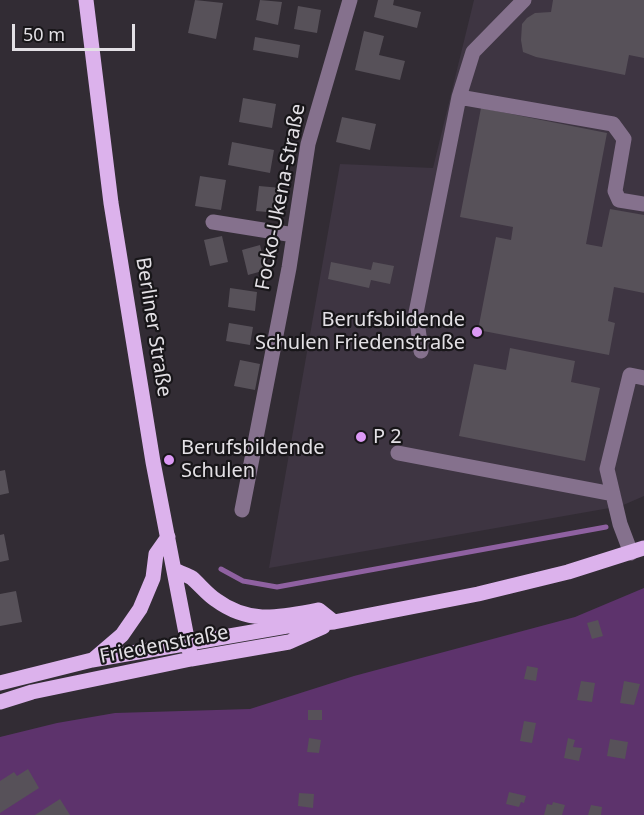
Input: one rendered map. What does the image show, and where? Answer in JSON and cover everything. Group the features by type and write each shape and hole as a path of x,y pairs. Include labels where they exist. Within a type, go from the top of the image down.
{"main road":[{"name":"Berliner Straße","path":"86,0 111,203 153,462 190,652"},
{"path":"92,660 122,635 140,609 153,578 156,554 168,537"},
{"name":"Friedenstraße","path":"0,683 92,660 289,642 334,622 531,582 638,550"},
{"path":"175,570 191,578 214,599 237,613 255,618 274,618 319,610 334,622"},
{"name":"Friedenstraße","path":"0,702 190,652"}],"lane":[{"name":"Focko-Ukena-Straße","path":"242,510 294,235 308,144 350,0"},
{"path":"421,351 416,313 459,97 473,52 524,0"},
{"path":"459,97 613,124 624,139 615,191 619,200 644,204"},
{"path":"213,222 294,235"},
{"path":"638,550 620,524 608,469 630,375 644,378"},
{"path":"398,453 613,494"}],"shaded area":[{"name":"Berufsbildende Schulen Friedenstraße","path":"474,0 644,0 644,496 621,506 269,568 340,164 433,168"},
{"path":"644,588 644,815 0,815 0,737 57,723 115,713 250,709 354,676 575,617"}],"building":[{"path":"195,0 223,3 216,39 188,33"},
{"path":"260,0 282,2 278,25 256,20"},
{"path":"378,0 394,0 393,5 421,12 417,28 374,17"},
{"path":"553,0 644,0 644,58 629,55 625,75 536,57 523,52 522,24 535,13 551,12"},
{"path":"298,6 321,10 317,33 294,29"},
{"path":"364,31 384,36 379,55 405,61 400,80 355,70"},
{"path":"255,37 300,45 298,58 253,50"},
{"path":"243,98 276,104 272,128 239,122"},
{"path":"481,108 607,133 586,244 602,247 610,209 644,215 644,293 614,287 608,321 615,323 609,355 478,330 496,237 511,240 513,227 460,217"},
{"path":"342,117 376,124 370,150 336,142"},
{"path":"232,142 274,150 270,173 228,165"},
{"path":"200,176 226,180 221,210 195,206"},
{"path":"259,186 281,188 278,213 256,211"},
{"path":"222,236 228,262 210,266 204,240"},
{"path":"260,245 266,270 248,275 242,250"},
{"path":"331,262 371,270 373,262 394,266 390,284 371,280 369,288 328,279"},
{"path":"230,288 257,292 255,311 228,307"},
{"path":"229,323 253,327 250,345 226,341"},
{"path":"510,348 575,361 571,382 600,388 585,461 459,436 474,364 506,370"},
{"path":"240,360 260,364 255,390 234,386"},
{"path":"5,470 9,493 0,495 0,471"},
{"path":"4,534 9,560 0,562 0,535"},
{"path":"16,591 22,622 0,626 0,594"},
{"path":"598,620 603,636 592,639 587,623"},
{"path":"527,666 538,668 536,681 524,679"},
{"path":"581,681 595,683 592,702 577,700"},
{"path":"624,681 640,684 634,705 620,703"},
{"path":"308,710 322,710 322,720 308,720"},
{"path":"524,721 536,723 532,743 520,741"},
{"path":"309,738 321,740 319,753 307,752"},
{"path":"568,738 575,740 573,747 582,748 579,761 564,758"},
{"path":"610,739 628,742 625,759 607,756"},
{"path":"28,769 39,788 0,813 0,781 14,772 17,776"},
{"path":"509,792 526,796 524,803 521,802 519,807 506,804"},
{"path":"299,793 314,794 313,808 298,806"},
{"path":"60,799 70,815 35,815"},
{"path":"553,802 565,805 562,815 544,815 547,804 552,805"},
{"path":"591,805 602,807 601,815 588,815"}],"waterway":[{"path":"221,569 243,581 277,587 606,527"}],"place":[{"name":"Berufsbildende Schulen Friedenstraße","path":"477,332"},
{"name":"P 2","path":"361,437"},
{"name":"Berufsbildende Schulen","path":"169,460"}]}
